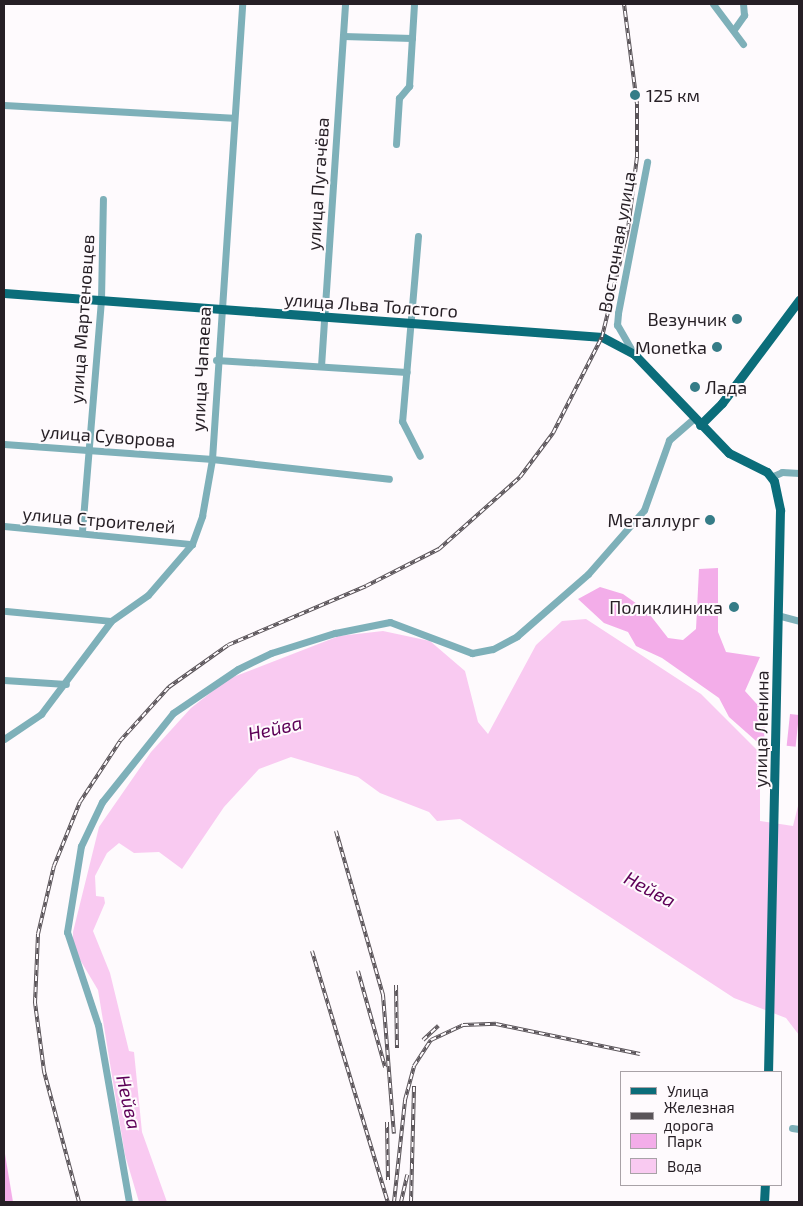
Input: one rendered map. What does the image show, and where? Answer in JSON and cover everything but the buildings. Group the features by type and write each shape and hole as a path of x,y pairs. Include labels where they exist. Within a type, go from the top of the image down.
{"main road":[{"name":"улица Льва Толстого","path":"4,293 410,325 602,337 634,354 696,422"},
{"path":"771,477 729,453 696,422 722,403 799,300"},
{"name":"улица Ленина","path":"768,1071 777,783 777,615 780,510 771,477"},
{"path":"764,1186 764,1202"}],"street":[{"name":"улица Чапаева","path":"4,739 41,714 66,684 111,621 148,595 192,544 212,458 216,360 242,4"},
{"name":"улица Пугачёва","path":"321,366 345,4"},
{"path":"396,144 399,98 409,86 414,4"},
{"path":"713,4 735,28 743,44"},
{"path":"735,28 744,15 743,4"},
{"path":"343,36 412,38"},
{"path":"4,104 233,118"},
{"name":"Восточная улица","path":"634,354 617,325 647,162"},
{"name":"улица Мартеновцев","path":"82,531 101,300 103,198"},
{"path":"418,236 402,421 420,456"},
{"path":"216,360 406,372"},
{"path":"129,1202 98,1025 67,932 82,846 102,802 173,713 238,668 271,653 334,633 390,622 472,653 493,649 517,636 588,574 644,510 668,440 696,422"},
{"name":"улица Суворова","path":"4,444 212,458 389,480"},
{"path":"771,477 782,472 799,473"},
{"name":"улица Строителей","path":"4,526 82,531 192,544"},
{"path":"6,611 111,621"},
{"path":"777,615 799,622"},
{"path":"4,680 66,684"}],"green space":[{"path":"718,568 718,632 726,652 760,657 745,691 765,713 764,748 729,717 719,698 662,658 636,646 628,632 604,623 578,599 600,587 623,594 647,611 668,638 683,640 696,629 699,569"},
{"path":"790,714 799,715 796,747 787,746"},
{"path":"4,1148 13,1202 4,1202"}],"water":[{"name":"Нейва","path":"586,619 701,694 760,753 760,821 793,826 799,802 799,1035 786,1018 734,998 460,819 437,821 429,812 380,793 358,777 291,757 259,769 224,807 182,869 159,852 134,853 119,843 107,853 95,876 96,896 104,897 105,903 93,931 110,973 129,1051 134,1052 142,1132 167,1202 139,1202 125,1155 98,990 73,948 73,932 99,827 151,752 191,708 228,679 339,636 383,631 430,641 465,671 478,722 488,734 536,645 562,621"}],"railway":[{"path":"79,1202 44,1071 35,1003 38,934 54,866 80,802 120,741 169,687 228,645 366,586 439,549 520,477 553,433 602,337 628,229 637,157 637,104 624,4"},
{"path":"336,831 383,995 394,1134"},
{"path":"312,951 388,1202"},
{"path":"358,971 385,1067"},
{"path":"396,985 397,1048"},
{"path":"394,1202 405,1100 414,1066 431,1040 463,1025 496,1024 640,1054"},
{"path":"423,1040 438,1026"},
{"path":"411,1202 414,1086"},
{"path":"387,1122 388,1180"},
{"path":"401,1202 407,1175"}],"place":[{"name":"125 км","path":"635,95"},
{"name":"Везунчик","path":"737,319"},
{"name":"Monetka","path":"717,347"},
{"name":"Лада","path":"695,387"},
{"name":"Металлург","path":"710,520"},
{"name":"Поликлиника","path":"734,607"}]}
